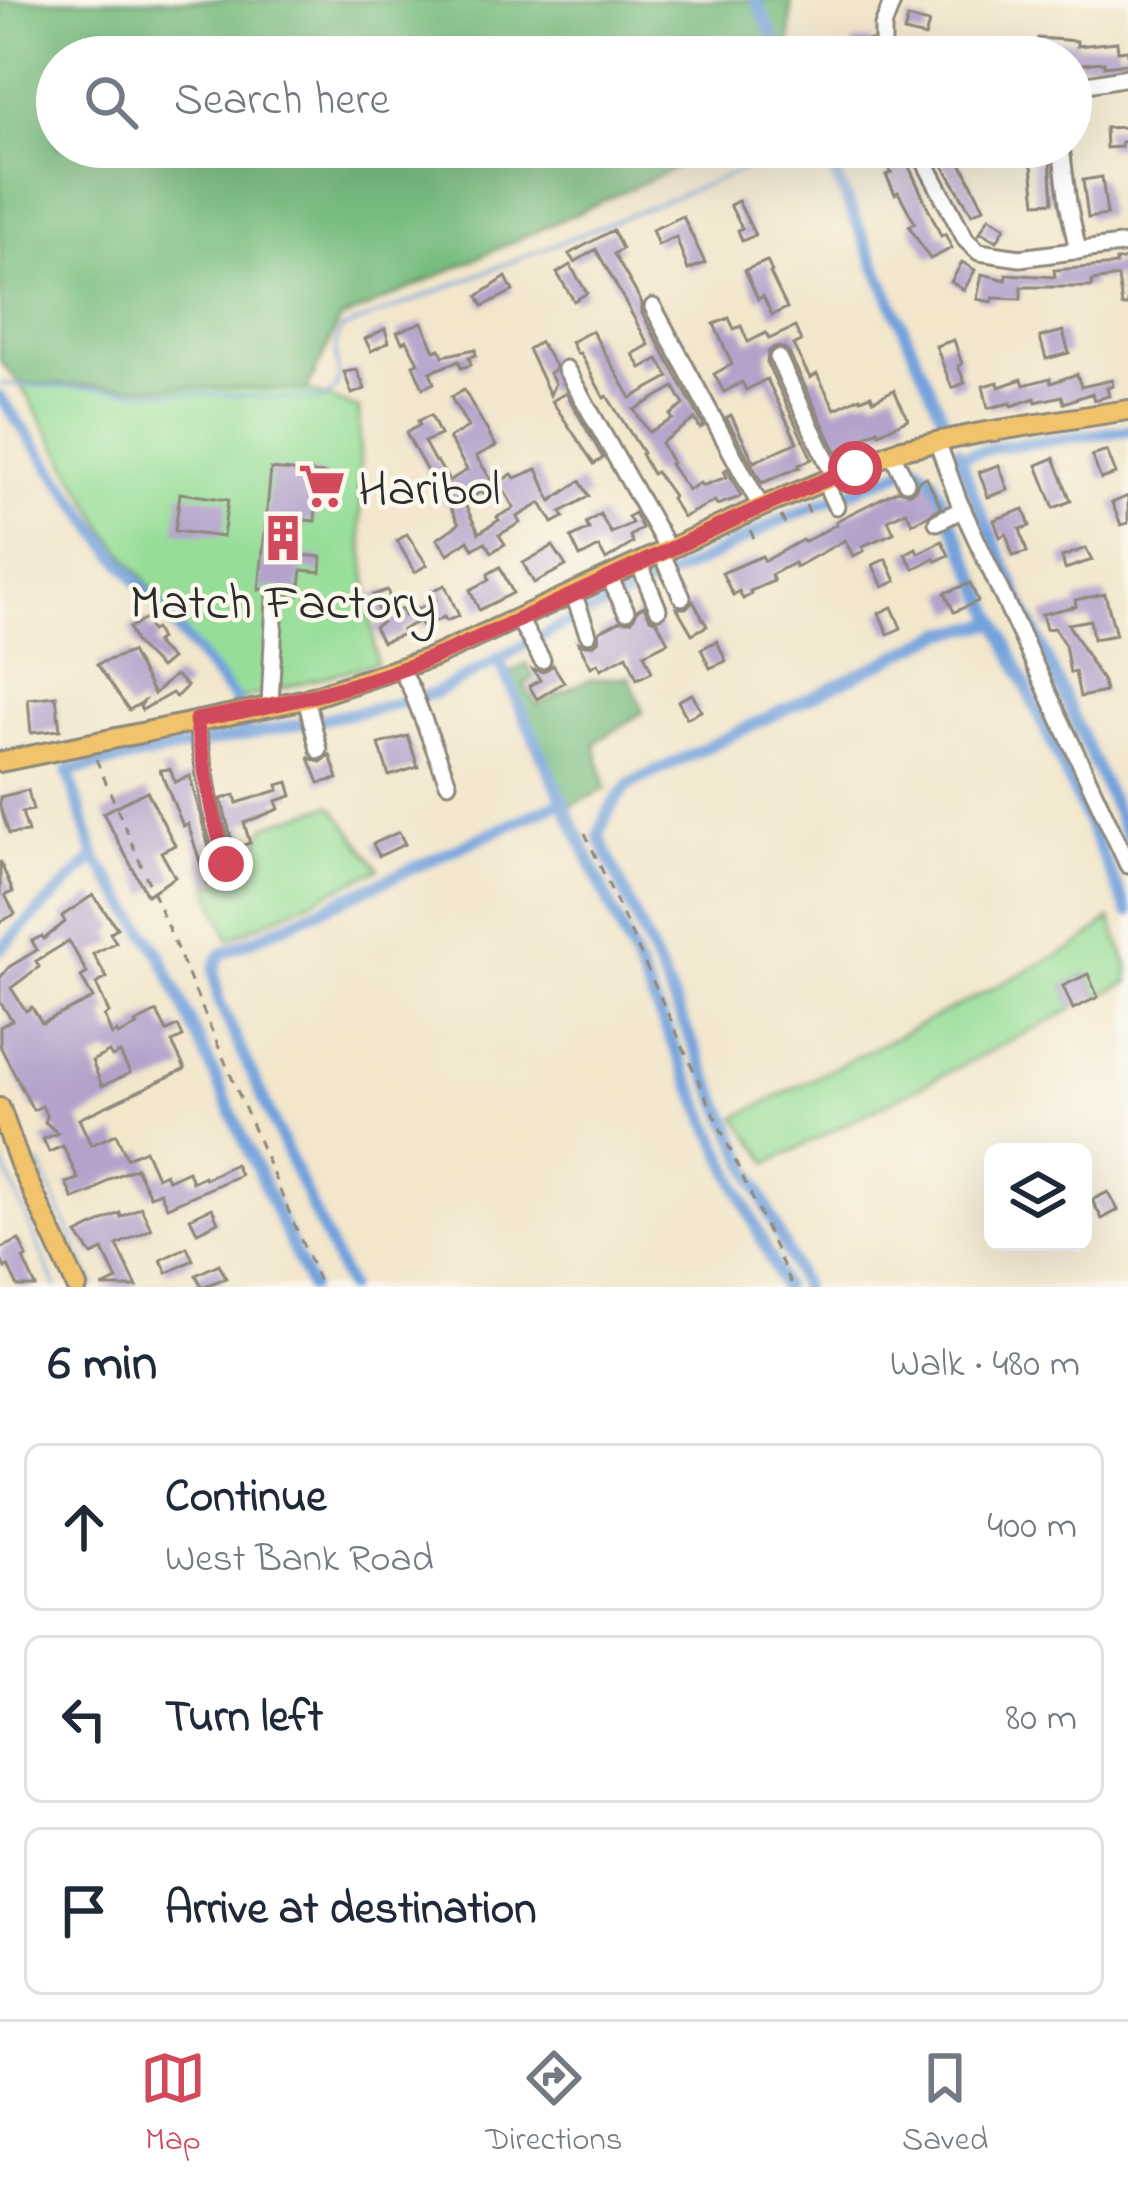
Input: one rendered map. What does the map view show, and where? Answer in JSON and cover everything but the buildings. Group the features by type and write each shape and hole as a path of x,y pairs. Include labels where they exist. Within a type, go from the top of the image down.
{"main road":[{"path":"0,762 198,728 219,716 270,705 307,705 522,624 771,511 805,504 842,484 899,469 937,441 1128,410"},
{"path":"0,1108 76,1287"}],"street":[{"path":"883,36 893,0"},
{"path":"1092,83 1128,77"},
{"path":"928,168 966,240 987,255 1020,258 1128,244"},
{"path":"1064,168 1078,250"},
{"path":"653,307 771,511"},
{"path":"778,358 842,484"},
{"path":"566,369 678,589"},
{"path":"937,441 949,516 1128,865"},
{"path":"641,567 655,601"},
{"path":"612,582 624,608"},
{"path":"270,705 275,599"},
{"path":"575,599 586,630"},
{"path":"522,624 539,655"},
{"path":"400,668 448,783"},
{"path":"307,705 319,750"},
{"path":"198,728 226,864"}],"path":[{"path":"771,511 787,529"},
{"path":"749,529 757,545"},
{"path":"92,750 321,1287"},
{"path":"586,833 793,1287"}],"green space":[{"path":"0,0 791,0 790,36 36,36 36,168 676,168 340,320 307,390 20,384 0,361"},
{"path":"20,384 307,390 359,409 361,527 376,663 238,700 108,533"},
{"path":"526,663 534,677 524,685 537,705 588,680 629,676 643,712 595,743 606,789 566,808 509,675"},
{"path":"332,805 379,869 229,939 208,886 242,874 267,825"},
{"path":"1110,919 1128,966 1128,982 1098,997 1088,974 1064,986 1073,1009 769,1163 737,1117 1078,945"}],"waterway":[{"path":"756,0 772,36"},
{"path":"0,384 322,400 338,384 336,351 342,329 748,168"},
{"path":"832,168 947,426"},
{"path":"0,397 113,552 237,702 244,735"},
{"path":"960,456 1128,430"},
{"path":"957,450 1128,838"},
{"path":"310,1287 160,954 95,857 68,771 436,693 562,625 779,521 916,465 932,478 1128,912"},
{"path":"803,1287 599,836 611,808 630,784 944,633 998,623"},
{"path":"498,658 783,1287"},
{"path":"348,1287 219,1001 216,964 223,953 563,801"},
{"path":"0,949 95,857"},
{"path":"0,1156 56,1287"},
{"path":"39,1164 94,1287"}],"place":[{"name":"Haribol","path":"322,486"},
{"name":"Match Factory","path":"283,538"}],"route":[{"path":"226,864 196,720 306,699 434,657 855,468"}]}
